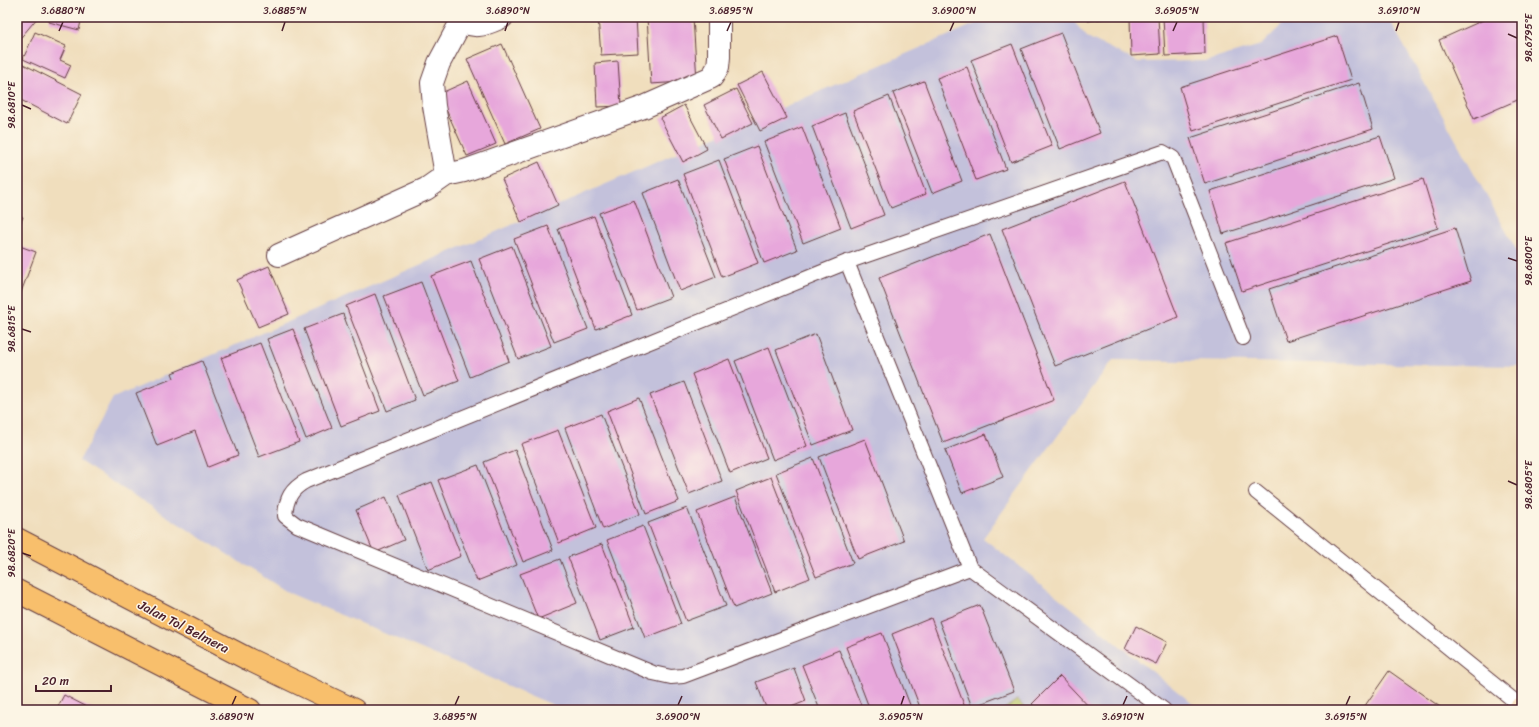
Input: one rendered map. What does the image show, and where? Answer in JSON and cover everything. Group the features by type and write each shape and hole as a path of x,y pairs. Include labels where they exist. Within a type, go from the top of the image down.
{"highway":[{"name":"Jalan Tol Belmera","path":"17,540 248,659 354,710"},
{"path":"17,591 250,710"}],"street":[{"path":"446,175 434,106 432,83 439,63 461,18 469,24 476,26 486,24 502,17"},
{"path":"279,254 426,189 446,175 464,171 644,107 712,77 718,66 720,57 718,17"}],"lane":[{"path":"970,568 683,676 671,677 653,673 304,528 297,525 285,516 286,506 291,493 297,486 306,481 846,262 1163,152 1173,158 1243,338"},
{"path":"846,262 970,568 1164,710"},
{"path":"1256,492 1522,708"}],"shaded area":[{"path":"991,17 1070,17 1087,37 1138,62 1207,61 1261,45 1290,17 1388,17 1522,260 1522,366 1113,360 983,538 1201,710 1027,710 1017,701 1003,710 565,710 289,593 79,461 113,398"}],"green space":[{"path":"1017,700 1027,710 1003,710"}],"building":[{"path":"17,17 38,17 18,41 17,40"},
{"path":"50,17 82,17 79,30 49,22"},
{"path":"165,17 180,17 180,20"},
{"path":"598,17 636,17 638,53 601,55"},
{"path":"647,17 693,17 697,81 651,84"},
{"path":"1088,17 1107,17 1107,18 1088,21"},
{"path":"1130,17 1158,17 1160,54 1131,56"},
{"path":"1163,17 1204,17 1205,54 1165,56"},
{"path":"1490,17 1522,17 1522,98 1474,119 1439,40"},
{"path":"35,32 66,46 60,60 71,65 65,78 23,59"},
{"path":"1061,33 1100,133 1060,149 1021,49"},
{"path":"1337,36 1351,80 1193,131 1180,87"},
{"path":"502,44 540,129 505,144 467,59"},
{"path":"1012,44 1052,146 1011,162 971,60"},
{"path":"618,61 621,106 597,107 595,63"},
{"path":"21,63 82,94 67,124 17,98 17,72"},
{"path":"967,67 1006,169 976,180 937,78"},
{"path":"763,72 787,118 760,131 737,85"},
{"path":"468,81 496,144 467,156 439,94"},
{"path":"924,81 962,181 932,193 893,93"},
{"path":"1359,83 1373,129 1205,184 1190,138"},
{"path":"736,89 753,123 721,139 704,105"},
{"path":"889,96 926,194 891,208 853,111"},
{"path":"684,105 707,149 683,162 660,118"},
{"path":"845,113 884,215 851,228 812,126"},
{"path":"802,127 841,228 803,243 764,142"},
{"path":"1380,136 1394,178 1223,234 1210,191"},
{"path":"757,146 797,250 764,263 724,159"},
{"path":"719,160 758,263 722,277 683,174"},
{"path":"539,162 558,205 521,222 502,179"},
{"path":"678,179 716,277 680,291 643,193"},
{"path":"1423,179 1438,228 1242,291 1226,243"},
{"path":"1125,181 1178,317 1055,366 1002,229"},
{"path":"634,200 671,297 637,310 599,213"},
{"path":"17,215 23,217 17,231"},
{"path":"594,216 632,315 596,329 558,229"},
{"path":"548,226 588,329 554,342 514,239"},
{"path":"1455,228 1471,281 1286,341 1269,289"},
{"path":"990,234 1054,400 943,443 879,278"},
{"path":"17,245 36,252 17,303"},
{"path":"512,246 551,346 518,359 479,259"},
{"path":"471,261 509,361 470,377 431,276"},
{"path":"269,266 289,314 258,327 237,280"},
{"path":"421,282 459,381 423,395 384,296"},
{"path":"375,294 415,400 387,411 346,306"},
{"path":"343,314 380,411 341,426 304,329"},
{"path":"293,329 332,428 306,439 267,339"},
{"path":"816,334 852,430 813,445 776,350"},
{"path":"260,343 299,442 259,457 221,358"},
{"path":"769,347 807,446 773,460 735,361"},
{"path":"729,359 767,458 730,473 692,374"},
{"path":"202,361 238,455 208,467 195,431 157,446 136,393 174,378 172,373"},
{"path":"684,382 722,481 689,494 650,395"},
{"path":"639,398 679,501 646,514 607,411"},
{"path":"601,414 640,514 603,529 565,428"},
{"path":"558,430 596,528 559,543 521,444"},
{"path":"986,434 1003,477 962,493 945,450"},
{"path":"865,439 904,541 858,559 819,457"},
{"path":"515,450 553,550 523,562 484,462"},
{"path":"813,458 853,563 816,577 776,473"},
{"path":"478,465 517,565 477,581 438,480"},
{"path":"771,477 810,578 775,592 736,491"},
{"path":"432,482 461,556 428,570 399,495"},
{"path":"386,497 404,540 374,553 356,510"},
{"path":"735,497 772,593 734,608 697,512"},
{"path":"687,508 726,606 686,621 648,523"},
{"path":"643,526 681,624 645,638 607,540"},
{"path":"602,544 634,627 600,640 568,557"},
{"path":"560,559 577,603 538,619 520,574"},
{"path":"980,605 1014,691 972,707 939,621"},
{"path":"931,618 966,710 921,710 892,634"},
{"path":"1136,626 1167,642 1156,664 1125,649"},
{"path":"882,633 912,710 870,710 846,647"},
{"path":"839,650 863,710 820,710 802,665"},
{"path":"794,668 806,701 784,710 767,710 756,682"},
{"path":"1389,671 1443,709 1362,710"},
{"path":"1060,676 1092,710 1038,710 1032,704"},
{"path":"64,695 93,710 56,710"}]}
